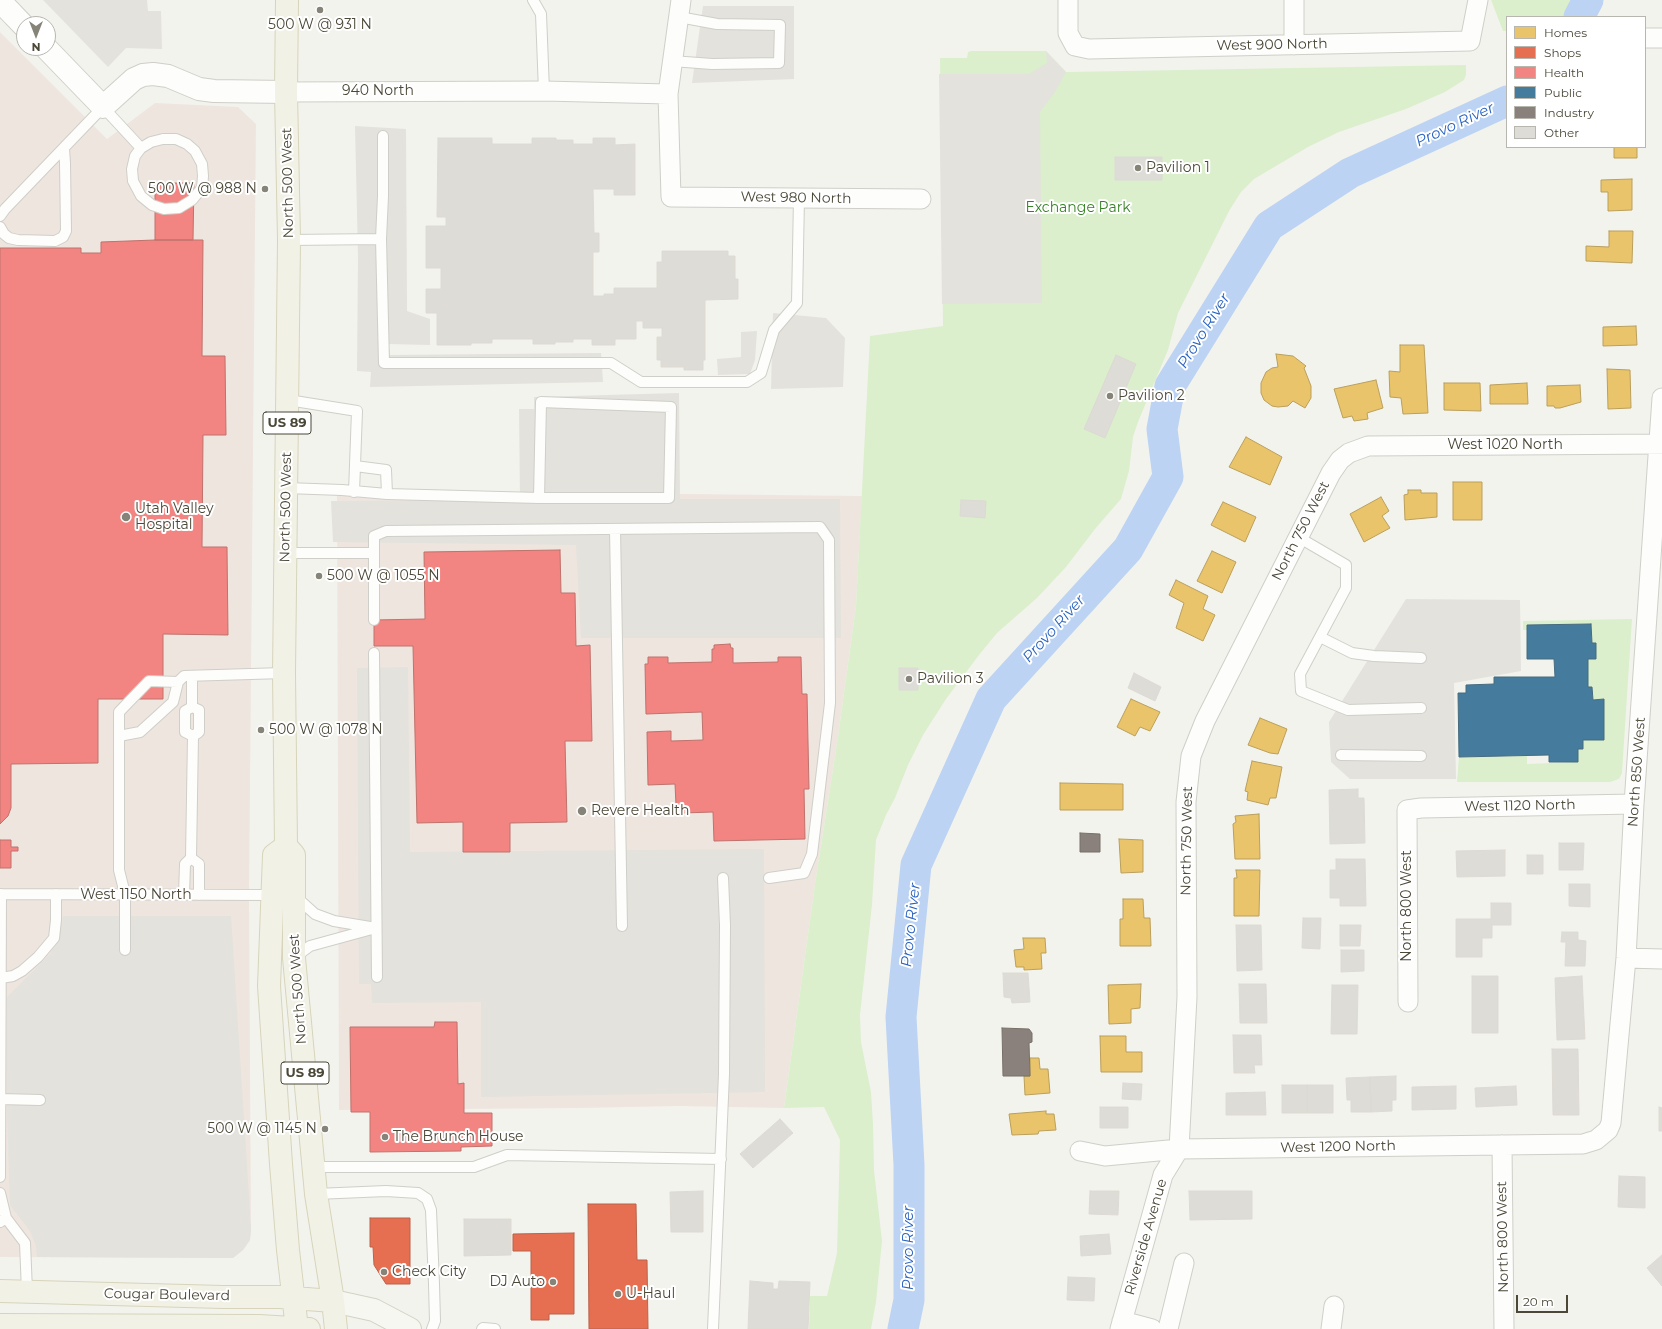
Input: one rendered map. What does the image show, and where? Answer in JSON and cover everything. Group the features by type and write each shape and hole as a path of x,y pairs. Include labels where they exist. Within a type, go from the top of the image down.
{"main road":[{"name":"North 500 West","path":"287,0 286,92 289,240 284,673 286,846 294,855 294,958 316,1194 333,1301"},
{"name":"North 500 West","path":"286,846 274,855 269,986 288,1250 294,1298"},
{"name":"Cougar Boulevard","path":"0,1291 294,1298 333,1301"},
{"name":"US 89","path":"294,1298 301,1329"},
{"name":"US 89","path":"333,1301 336,1329"},
{"path":"333,1301 374,1310 410,1329"},
{"path":"0,1325 258,1326 301,1329"}],"street":[{"name":"West 900 North","path":"1068,0 1068,33 1075,46 1089,49 1470,41 1478,0"},
{"path":"1294,0 1294,45"},
{"path":"0,1 16,18"},
{"path":"668,94 680,8"},
{"path":"54,56 104,107"},
{"name":"940 North","path":"104,107 134,79 142,75 153,74 168,76 199,89 236,92 544,91 668,94"},
{"name":"West 980 North","path":"668,94 671,197 921,199"},
{"name":"North 850 West","path":"1596,1140 1605,1133 1611,1123 1626,958 1634,804 1662,398"},
{"name":"West 1020 North","path":"1349,453 1368,446 1660,444"},
{"name":"North 750 West","path":"1179,1149 1187,997 1186,802 1191,756 1205,721 1330,473 1340,460 1349,453"},
{"name":"West 1120 North","path":"1407,810 1421,808 1634,804"},
{"name":"North 800 West","path":"1407,810 1408,1002"},
{"path":"1626,958 1662,959"},
{"name":"West 1200 North","path":"1080,1151 1105,1156 1179,1149 1583,1144 1596,1140"},
{"name":"North 800 West","path":"1502,1145 1504,1329"},
{"name":"Riverside Avenue","path":"1121,1325 1163,1175 1179,1149"},
{"path":"1168,1329 1184,1263"},
{"path":"1331,1329 1334,1306"},
{"path":"1121,1325 1152,1329"}],"lane":[{"path":"533,0 542,14 544,91"},
{"path":"672,61 712,64 779,63 780,25 717,24 680,8"},
{"path":"0,216 5,209 104,107 140,148"},
{"path":"383,136 381,240 384,363 611,363 641,382 747,382 761,373 774,330 797,303 798,198"},
{"path":"163,139 176,139 187,144 200,158 203,176 202,188 192,200 179,208 164,209 152,205 140,196 133,181 132,169 135,156 140,148 151,142 163,139"},
{"path":"0,227 4,234 10,238 18,240 55,241 63,237 66,231 64,149"},
{"path":"289,240 381,240"},
{"path":"288,400 357,410 354,492"},
{"path":"286,488 342,490 387,494 539,498 669,498 671,407 541,402 539,498"},
{"path":"355,466 386,470 387,494"},
{"path":"374,620 374,536 386,531 820,527 829,540 830,703 812,854 804,873 770,878"},
{"path":"615,529 622,926"},
{"path":"1298,537 1346,565 1346,588 1300,674 1302,691 1348,710 1421,708"},
{"path":"286,553 374,553"},
{"path":"1320,637 1352,653 1374,656 1421,658"},
{"path":"374,653 377,977"},
{"path":"119,736 140,732 173,702 178,682 184,676 284,673"},
{"path":"192,676 192,707"},
{"path":"125,950 125,894 119,870 119,712 149,681 178,682"},
{"path":"192,707 185,711 185,732 193,736"},
{"path":"192,707 199,710 199,732 193,736"},
{"path":"184,895 185,864 191,858 193,736"},
{"path":"1341,755 1421,756"},
{"path":"191,858 199,864 199,895"},
{"path":"713,1329 724,1074 725,925 723,878"},
{"path":"0,1177 1,894"},
{"name":"West 1150 North","path":"1,894 273,895"},
{"path":"1,978 14,976 22,971 38,957 54,938 56,894"},
{"path":"294,895 315,914 334,921 376,928"},
{"path":"294,958 310,946 376,928"},
{"path":"0,1099 40,1100"},
{"path":"314,1167 474,1166 507,1155 721,1159"},
{"path":"316,1194 386,1191 418,1193 428,1199 432,1210 435,1321 432,1329"},
{"path":"0,1193 3,1220 25,1244 27,1291"},
{"path":"482,1329 495,1329"}],"shaded area":[{"path":"43,0 147,0 148,11 161,11 162,49 126,48 108,67"},
{"path":"703,6 794,6 794,79 692,83"},
{"name":"Utah Valley Hospital","path":"0,32 16,48 16,56 24,56 107,139 155,103 238,107 256,124 249,895 250,1240 243,1250 233,1258 0,1257"},
{"path":"1046,51 1066,72 1055,92 1040,112 1042,303 942,304 939,74 1029,74 1047,63"},
{"path":"355,126 406,129 407,311 430,319 430,345 388,344 390,355 601,353 603,382 370,387 371,372 357,371 358,257"},
{"path":"773,313 826,318 845,338 843,387 771,389"},
{"path":"757,331 755,360 750,374 718,375 717,359 741,357 741,332"},
{"path":"679,393 680,499 840,499 841,638 581,638 576,545 333,542 331,501 520,500 519,409 534,409 534,397"},
{"name":"Revere Health","path":"337,490 862,496 856,606 784,1108 679,1106 339,1110"},
{"path":"1406,599 1520,600 1521,671 1454,683 1456,779 1350,779 1331,762 1329,722"},
{"path":"408,667 410,852 764,849 765,1092 481,1097 481,1002 372,1003 371,984 359,984 357,668"},
{"path":"63,916 231,916 251,1229 250,1240 243,1250 233,1258 37,1257 36,1246 30,1231 10,1205 7,1114 7,997 50,954 59,937"}],"green space":[{"path":"1491,0 1575,0 1567,16 1506,16 1506,31 1503,31"},
{"name":"Exchange Park","path":"1046,51 1066,72 1466,65 1466,75 1464,80 1445,92 1406,109 1339,132 1308,147 1254,179 1241,192 1229,211 1178,313 1168,350 1133,437 1129,471 1121,499 1095,529 1066,567 1037,598 997,633 946,699 923,735 908,765 876,840 872,905 860,1015 861,1042 871,1092 874,1170 882,1241 876,1302 871,1329 809,1329 810,1296 827,1296 837,1253 840,1140 824,1107 784,1108 856,606 870,336 943,326 940,58 967,58 968,52"},
{"path":"1632,619 1622,773 1619,779 1610,782 1457,782 1459,757 1527,756 1527,764 1578,762 1578,749 1583,749 1583,740 1604,740 1603,699 1593,700 1592,687 1588,687 1588,659 1596,658 1596,643 1592,643 1591,625 1527,625 1527,630 1523,630 1523,621"}],"building: Homes":[{"path":"1614,148 1637,148 1637,158 1614,158"},
{"path":"1632,179 1632,210 1608,211 1608,192 1601,192 1601,180"},
{"path":"1609,231 1633,231 1632,263 1586,261 1586,246 1609,247"},
{"path":"1636,326 1637,345 1603,346 1603,327"},
{"path":"1400,345 1424,345 1428,413 1403,414 1401,398 1390,397 1389,371 1400,372"},
{"path":"1276,354 1293,356 1306,366 1304,368 1311,386 1311,398 1305,408 1293,401 1288,406 1278,407 1272,406 1264,400 1261,393 1261,383 1266,372 1272,368 1278,367"},
{"path":"1607,369 1630,370 1631,408 1608,409"},
{"path":"1376,380 1383,408 1367,413 1368,419 1354,421 1352,416 1343,418 1334,389"},
{"path":"1444,383 1480,383 1481,411 1444,410"},
{"path":"1527,383 1528,404 1490,404 1490,385"},
{"path":"1580,385 1581,402 1560,408 1547,406 1547,386"},
{"path":"1246,437 1282,457 1270,485 1229,467"},
{"path":"1453,482 1482,482 1482,520 1453,520"},
{"path":"1408,490 1421,490 1421,493 1437,493 1437,517 1405,520 1404,495 1408,494"},
{"path":"1381,497 1389,511 1382,516 1390,528 1364,542 1350,514"},
{"path":"1223,502 1256,517 1245,542 1211,525"},
{"path":"1212,551 1236,562 1222,593 1197,581"},
{"path":"1176,580 1208,596 1203,609 1215,615 1203,641 1176,628 1184,603 1169,595"},
{"path":"1131,699 1160,712 1150,731 1140,727 1135,736 1117,727"},
{"path":"1260,718 1287,729 1278,754 1270,753 1248,745"},
{"path":"1252,761 1282,767 1276,798 1270,798 1268,805 1247,800 1248,792 1245,791"},
{"path":"1060,783 1123,784 1123,810 1060,810"},
{"path":"1259,814 1260,859 1235,859 1233,824 1236,822 1235,816"},
{"path":"1119,839 1143,840 1143,872 1121,873"},
{"path":"1236,870 1260,870 1259,916 1234,916 1234,878 1237,878"},
{"path":"1123,899 1143,899 1144,918 1150,918 1151,946 1120,946 1120,919 1123,919"},
{"path":"1023,938 1045,938 1046,953 1041,953 1042,969 1024,970 1024,967 1016,967 1014,950 1024,949"},
{"path":"1141,984 1140,1008 1131,1009 1131,1023 1109,1024 1108,985"},
{"path":"1100,1036 1126,1036 1126,1052 1142,1052 1142,1072 1101,1072"},
{"path":"1030,1058 1039,1058 1040,1069 1048,1069 1050,1093 1025,1095 1024,1076 1030,1076"},
{"path":"1046,1111 1046,1114 1054,1114 1056,1130 1039,1131 1038,1134 1012,1135 1009,1114"}],"building: Shops":[{"name":"U-Haul","path":"588,1204 636,1204 637,1260 647,1260 648,1329 589,1329"},
{"path":"370,1218 410,1218 410,1284 386,1284 374,1265 373,1247 370,1247"},
{"name":"DJ Auto","path":"574,1233 574,1314 549,1314 549,1320 531,1320 531,1251 513,1251 513,1234"}],"building: Health":[{"path":"155,183 194,183 193,240 155,240"},
{"path":"203,240 202,356 225,356 226,435 203,435 202,547 227,547 228,635 163,634 163,699 98,699 98,763 11,764 11,808 8,816 0,824 0,248 81,248 81,253 101,253 101,242"},
{"path":"560,550 561,593 575,593 576,646 590,645 592,741 565,741 567,822 510,823 510,852 463,852 463,822 417,823 413,646 374,646 374,620 425,619 424,552"},
{"path":"730,644 731,648 733,648 733,663 778,662 778,657 801,657 802,694 807,694 809,789 804,789 805,839 714,841 713,812 683,813 676,805 675,784 648,785 647,732 671,731 671,741 703,740 702,712 646,714 645,664 648,664 648,657 668,657 668,663 712,662 712,649 714,649 714,645"},
{"path":"0,840 11,840 11,847 18,847 18,851 11,851 11,868 0,868"},
{"path":"435,1022 457,1022 458,1084 464,1083 464,1113 492,1113 492,1146 461,1147 461,1151 370,1152 370,1112 351,1112 350,1027 434,1027"}],"building: Public":[{"path":"1591,624 1592,643 1596,643 1596,659 1588,659 1588,687 1592,687 1593,700 1604,699 1604,740 1583,740 1583,749 1578,749 1578,762 1549,762 1549,755 1459,757 1458,693 1466,693 1466,685 1494,684 1494,677 1555,677 1554,659 1527,659 1527,625"}],"building: Industry":[{"path":"1080,833 1100,834 1100,852 1080,852"},
{"path":"1002,1028 1029,1029 1032,1033 1032,1042 1029,1043 1030,1076 1003,1076"}],"building: Other":[{"path":"438,138 492,138 492,144 532,144 532,138 556,138 556,140 573,140 573,144 593,144 593,138 615,138 615,145 635,144 635,195 614,195 614,189 593,189 594,233 599,233 599,252 593,252 593,296 614,294 614,288 657,288 657,262 662,262 662,251 728,251 728,256 735,256 735,279 738,279 738,299 705,300 705,360 703,360 703,370 684,370 684,367 661,367 661,360 657,360 657,337 662,337 662,328 643,328 643,321 636,321 636,339 615,339 615,345 592,345 592,339 573,339 573,342 555,342 555,344 533,344 533,339 492,339 492,343 471,343 471,345 437,345 437,313 426,313 426,289 441,289 441,268 426,268 426,226 446,226 446,217 437,217"},
{"name":"Pavilion 1","path":"1115,157 1162,157 1162,180 1115,180"},
{"name":"Pavilion 2","path":"1116,355 1136,364 1105,438 1084,429"},
{"path":"961,500 986,501 985,518 960,516"},
{"name":"Pavilion 3","path":"899,668 918,668 918,690 899,690"},
{"path":"1134,673 1161,687 1155,701 1128,688"},
{"path":"1358,789 1358,798 1364,798 1365,843 1330,844 1329,790"},
{"path":"1559,843 1584,843 1583,870 1559,870"},
{"path":"1505,850 1505,876 1457,877 1456,851"},
{"path":"1527,855 1543,855 1543,874 1527,874"},
{"path":"1336,859 1365,859 1366,906 1340,906 1340,898 1330,898 1330,870 1336,870"},
{"path":"1569,884 1590,884 1590,907 1569,906"},
{"path":"1491,903 1511,903 1511,925 1492,925 1492,938 1482,938 1482,957 1456,957 1456,919 1491,919"},
{"path":"1303,918 1321,918 1320,949 1302,948"},
{"path":"1236,925 1261,925 1262,970 1237,971"},
{"path":"1340,925 1361,925 1360,946 1340,946"},
{"path":"1562,932 1578,932 1578,940 1586,941 1585,966 1565,966 1566,942 1561,942"},
{"path":"1341,950 1364,950 1364,971 1341,972"},
{"path":"1003,973 1028,973 1030,1002 1012,1003 1011,998 1004,997"},
{"path":"1472,976 1498,976 1498,1033 1472,1033"},
{"path":"1582,976 1585,1039 1557,1040 1555,978"},
{"path":"1239,984 1266,984 1267,1023 1240,1023"},
{"path":"1332,985 1358,985 1357,1034 1331,1034"},
{"path":"1233,1035 1261,1035 1262,1065 1254,1065 1255,1073 1234,1073"},
{"path":"1552,1049 1578,1049 1579,1115 1553,1115"},
{"path":"1396,1076 1396,1100 1392,1100 1392,1111 1371,1112 1370,1077"},
{"path":"1370,1077 1371,1112 1351,1112 1351,1100 1347,1100 1346,1078"},
{"path":"1123,1083 1142,1084 1141,1100 1122,1099"},
{"path":"1282,1085 1307,1085 1307,1113 1282,1113"},
{"path":"1307,1085 1333,1085 1333,1113 1307,1113"},
{"path":"1456,1086 1456,1109 1412,1110 1412,1087"},
{"path":"1516,1086 1517,1105 1476,1107 1475,1088"},
{"path":"1265,1092 1266,1115 1226,1115 1226,1093"},
{"path":"1100,1107 1128,1107 1128,1128 1100,1128"},
{"path":"1659,1107 1662,1108 1662,1131 1659,1131"},
{"path":"780,1119 793,1133 753,1168 740,1154"},
{"path":"1619,1176 1645,1177 1645,1208 1618,1207"},
{"path":"703,1191 703,1232 671,1232 670,1192"},
{"path":"1090,1191 1119,1191 1118,1215 1089,1214"},
{"path":"1189,1191 1252,1191 1252,1219 1190,1220"},
{"path":"464,1219 511,1219 511,1255 464,1256"},
{"path":"1109,1234 1111,1254 1081,1256 1080,1236"},
{"path":"1662,1255 1662,1286 1647,1268"},
{"path":"1068,1277 1095,1278 1094,1301 1067,1300"},
{"path":"750,1281 773,1283 773,1289 778,1289 779,1281 810,1282 808,1329 748,1329"}],"waterway":[{"name":"Provo River","path":"1580,16 1588,0"},
{"name":"Provo River","path":"903,1329 909,1300 909,1165 901,1017 916,865 991,699 1128,549 1168,477 1162,429 1170,386 1269,226 1350,173 1506,101"}],"place":[{"name":"500 W @ 931 N","path":"320,10"},
{"name":"Pavilion 1","path":"1138,168"},
{"name":"500 W @ 988 N","path":"265,189"},
{"name":"Pavilion 2","path":"1110,396"},
{"name":"Utah Valley Hospital","path":"126,517"},
{"name":"500 W @ 1055 N","path":"319,576"},
{"name":"Pavilion 3","path":"909,679"},
{"name":"500 W @ 1078 N","path":"261,730"},
{"name":"Revere Health","path":"582,811"},
{"name":"500 W @ 1145 N","path":"325,1129"},
{"name":"The Brunch House","path":"385,1137"},
{"name":"Check City","path":"384,1272"},
{"name":"DJ Auto","path":"553,1282"},
{"name":"U-Haul","path":"618,1294"}]}
